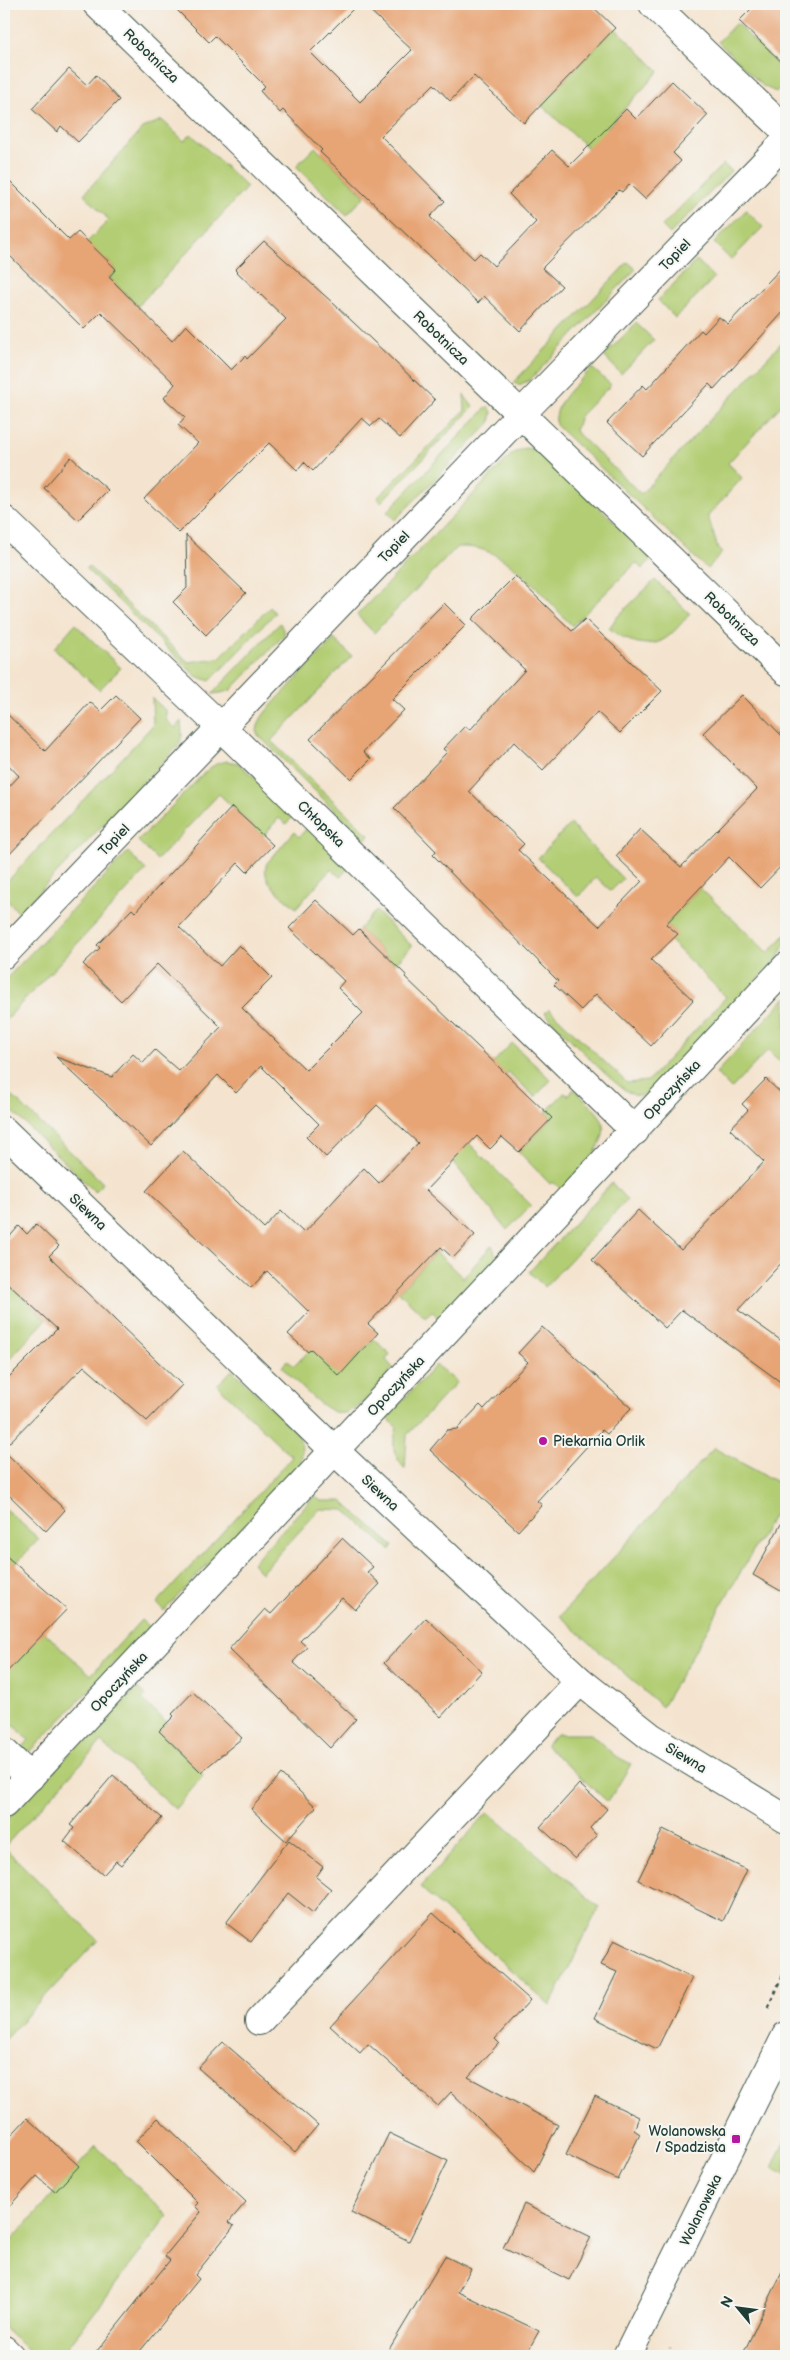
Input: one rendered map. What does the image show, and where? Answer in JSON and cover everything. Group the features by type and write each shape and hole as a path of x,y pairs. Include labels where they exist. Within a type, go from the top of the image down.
{"street":[{"name":"Robotnicza","path":"97,4 786,671"},
{"path":"653,4 786,131"},
{"name":"Topiel","path":"4,954 520,415 786,141"},
{"name":"Chłopska","path":"4,520 222,728 634,1131"},
{"name":"Opoczyńska","path":"4,1804 786,967"},
{"name":"Siewna","path":"4,1131 335,1451 580,1681 651,1737 786,1819"},
{"path":"259,2021 580,1681"},
{"path":"4,1752 30,1777"},
{"name":"Wolanowska","path":"627,2356 786,2036"},
{"path":"4,2350 10,2356"}],"green space":[{"path":"736,23 786,73 786,82 776,92 763,86 718,42"},
{"path":"615,28 659,71 607,128 602,161 541,105"},
{"path":"162,120 184,141 191,134 247,187 138,306 109,277 116,269 107,260 99,267 81,248 109,220 84,194 143,128"},
{"path":"315,147 365,196 347,215 296,166"},
{"path":"723,164 731,171 670,234 662,226"},
{"path":"746,210 763,227 731,260 714,243"},
{"path":"697,260 714,278 675,318 658,300"},
{"path":"628,262 636,269 530,380 519,385 513,383"},
{"path":"636,323 654,340 621,374 604,356"},
{"path":"782,342 786,346 786,400 728,463 742,478 708,516 718,549 722,553 707,569 556,425 558,408 562,401 592,368 611,385 580,416 575,431 641,494"},
{"path":"464,395 473,407 381,502 377,498 465,410"},
{"path":"488,406 492,412 490,423 395,520 387,512"},
{"path":"525,448 538,450 548,457 652,559 642,569 636,563 572,626 530,581 507,562 494,554 480,549 457,547 374,633 357,615 513,453"},
{"path":"88,566 188,662 219,658 270,607 275,613 210,681 196,676 86,569"},
{"path":"655,580 690,614 676,629 661,641 647,644 633,642 609,628 617,617"},
{"path":"280,623 285,634 231,690 212,694"},
{"path":"75,624 121,668 99,690 54,648"},
{"path":"334,639 352,656 271,741 369,835 365,840 257,734 261,718"},
{"path":"152,698 166,711 166,720 175,728 181,721 182,735 179,745 19,913 4,897 4,885 153,725"},
{"path":"227,761 238,763 295,815 286,824 279,818 263,836 219,794 157,860 138,841 208,769 218,763"},
{"path":"570,824 623,879 611,891 596,877 578,897 538,858"},
{"path":"308,827 349,867 340,877 331,869 296,908 269,882 265,870 267,863 294,832 299,837"},
{"path":"128,852 146,870 4,1022 4,981"},
{"path":"700,888 768,953 786,934 786,944 777,959 653,1093 641,1096 634,1095 602,1071 545,1013 549,1009 627,1083 648,1081 726,997 670,941 677,934 666,924"},
{"path":"376,911 412,946 395,964 359,929"},
{"path":"786,997 786,1068 768,1050 731,1089 716,1073"},
{"path":"512,1043 551,1080 535,1097 508,1072 468,1114 456,1101"},
{"path":"4,1088 103,1183 95,1192 4,1103"},
{"path":"574,1089 598,1114 604,1127 598,1147 592,1157 562,1190 553,1182 550,1184 519,1152 552,1118 546,1112 564,1093 568,1095"},
{"path":"442,1116 531,1205 507,1230 453,1162 425,1135"},
{"path":"612,1183 627,1200 545,1287 529,1272"},
{"path":"492,1245 497,1259 440,1320 432,1311 425,1317 399,1292 436,1252 463,1278"},
{"path":"4,1280 46,1320 4,1365"},
{"path":"374,1339 390,1354 386,1360 393,1368 365,1400 345,1413 330,1410 321,1404 303,1389 282,1367 287,1360 294,1366 311,1349 339,1375"},
{"path":"436,1365 457,1382 407,1435 405,1469 394,1450 397,1428 387,1417"},
{"path":"232,1370 297,1433 302,1449 300,1466 164,1611 157,1603 292,1457 217,1385"},
{"path":"714,1448 786,1487 786,1494 662,1707 560,1616"},
{"path":"314,1496 321,1501 342,1501 393,1546 390,1550 345,1510 320,1509 261,1573 252,1563"},
{"path":"4,1508 39,1539 4,1576"},
{"path":"141,1620 149,1627 33,1749 29,1751 22,1748 29,1740 4,1716 4,1666 13,1656 44,1632 91,1675"},
{"path":"138,1687 146,1695 142,1700 167,1723 159,1732 203,1776 175,1809 101,1742 4,1847 4,1823 94,1728 96,1730"},
{"path":"556,1734 591,1734 614,1755 631,1764 608,1802 546,1746"},
{"path":"488,1812 599,1907 550,2006 420,1887"},
{"path":"4,1847 98,1940 4,2040"},
{"path":"786,2137 786,2175 772,2168"},
{"path":"96,2146 168,2216 61,2356 34,2356 4,2328 4,2249"}],"building":[{"path":"171,4 358,4 310,52 360,102 412,50 363,4 590,4 615,28 524,123 474,76 450,101 434,84 381,136 445,201 430,217 474,259 480,253 494,266 536,222 509,194 552,150 569,166 626,109 636,119 672,81 708,115 673,153 681,161 645,199 629,184 622,192 619,190 542,268 562,286 520,331 484,296 478,303 320,152 322,150 283,110 280,113 260,91 265,86 215,36 209,42"},
{"path":"756,4 786,4 786,66 739,21"},
{"path":"69,69 87,85 96,75 119,100 78,142 61,126 57,132 32,109"},
{"path":"4,175 69,240 78,232 116,269 109,277 172,341 186,325 231,370 245,356 247,359 286,319 235,270 264,241 333,303 435,400 400,438 379,419 371,426 362,418 313,471 304,462 297,470 269,443 179,533 144,499 198,443 178,425 185,417 164,398 175,384 101,312 84,329 4,250"},
{"path":"786,263 786,309 714,389 709,384 642,456 607,423 643,385 647,389 701,330 704,333 719,317 728,324"},
{"path":"71,457 108,490 78,520 44,488"},
{"path":"186,535 246,593 206,635 173,602 187,588"},
{"path":"515,576 572,631 585,619 662,691 620,733 597,712 543,770 514,742 469,791 524,844 518,850 599,926 642,881 616,856 640,829 681,867 757,789 703,733 742,695 786,740 786,861 760,888 729,857 666,924 678,934 651,960 693,1000 651,1046 596,994 581,1010 554,985 558,981 433,855 436,851 394,808 447,752 443,749 465,726 470,730 525,670 472,619"},
{"path":"444,603 466,625 392,699 404,710 363,752 371,759 351,779 310,739"},
{"path":"116,695 140,718 4,860 4,792 19,776 4,760 4,711 45,751 90,702 100,711"},
{"path":"232,807 273,845 247,872 238,863 179,927 220,966 239,945 272,978 242,1008 306,1070 363,1013 338,988 344,981 289,928 316,900 353,935 359,929 406,975 405,977 552,1118 519,1152 502,1137 490,1149 477,1136 426,1190 475,1235 453,1258 441,1247 368,1324 378,1333 339,1376 311,1349 308,1352 288,1334 309,1312 267,1271 251,1288 146,1191 183,1151 264,1229 281,1211 304,1233 364,1168 379,1183 418,1143 377,1105 326,1157 306,1137 319,1124 261,1066 236,1093 218,1075 151,1146 56,1057 112,1077 133,1054 143,1063 155,1050 179,1071 221,1027 157,964 121,1001 83,964 100,948 97,945 132,909 135,912"},
{"path":"766,1079 786,1098 786,1258 738,1310 786,1344 786,1386 682,1310 665,1328 592,1260 638,1210 681,1250 764,1162 730,1129 748,1110 742,1104"},
{"path":"36,1224 59,1246 49,1256 182,1385 147,1421 84,1366 4,1448 4,1382 57,1329 4,1280 4,1243 19,1226 27,1234"},
{"path":"542,1327 631,1408 607,1434 602,1430 537,1501 542,1505 518,1531 430,1450 447,1430 457,1429 480,1405 484,1409 528,1362 518,1353"},
{"path":"4,1451 65,1510 46,1531 4,1490"},
{"path":"786,1515 786,1594 753,1575"},
{"path":"342,1538 373,1567 367,1572 380,1584 355,1610 342,1598 300,1641 307,1647 293,1662 356,1719 330,1748 229,1649 265,1609 271,1614"},
{"path":"4,1554 67,1609 4,1675"},
{"path":"426,1618 482,1671 441,1717 384,1663"},
{"path":"193,1692 242,1738 201,1772 159,1731"},
{"path":"281,1774 316,1807 286,1841 251,1809"},
{"path":"113,1775 162,1818 121,1865 116,1861 103,1875 64,1841 74,1828 70,1825"},
{"path":"579,1784 607,1809 590,1828 597,1836 575,1859 540,1827"},
{"path":"663,1829 747,1870 723,1921 638,1880"},
{"path":"289,1840 323,1867 316,1877 331,1889 313,1913 288,1893 251,1942 226,1923"},
{"path":"433,1913 530,2000 495,2039 499,2043 468,2077 558,2125 534,2172 451,2092 438,2106 368,2044 360,2053 330,2026"},
{"path":"614,1940 692,1978 657,2049 595,2018 617,1972 601,1965"},
{"path":"223,2042 318,2125 295,2152 198,2068"},
{"path":"595,2096 639,2117 634,2130 640,2134 618,2180 566,2155"},
{"path":"27,2118 79,2166 55,2192 37,2176 4,2212 4,2143"},
{"path":"158,2118 246,2202 229,2222 234,2226 195,2275 199,2279 136,2356 93,2356 170,2260 165,2256 201,2212 195,2206 198,2203 136,2141"},
{"path":"389,2133 448,2161 409,2241 351,2212"},
{"path":"524,2204 591,2237 569,2280 503,2248"},
{"path":"445,2256 471,2269 458,2292 539,2331 525,2356 385,2356"},
{"path":"786,2264 786,2356 742,2356"}],"place":[{"name":"Piekarnia Orlik","path":"543,1441"},
{"name":"Wolanowska / Spadzista","path":"736,2139"}]}
